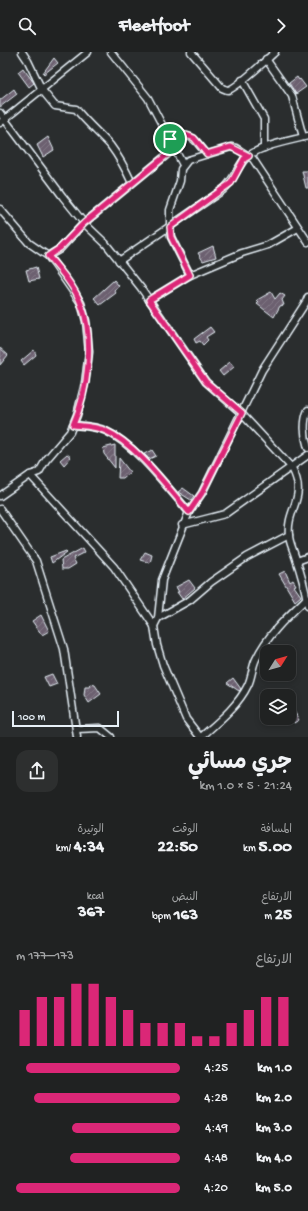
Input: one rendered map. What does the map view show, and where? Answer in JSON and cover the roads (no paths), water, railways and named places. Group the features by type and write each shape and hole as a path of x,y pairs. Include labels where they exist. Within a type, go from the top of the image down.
{"street":[{"path":"22,52 42,90 55,106 76,109 89,126 109,144 122,163 132,183"},
{"path":"3,121 88,52"},
{"path":"111,52 148,98 183,165"},
{"path":"191,52 222,88 230,89 274,52"},
{"path":"119,261 170,227 231,183 244,159 264,148 306,137 292,96 266,59"},
{"path":"242,80 264,119 264,148"},
{"path":"0,113 3,121 84,223 106,244 149,300 206,382 242,413 292,468 297,476 300,493 291,518 288,535 297,561 308,606"},
{"path":"170,139 186,135 190,136 207,154"},
{"path":"190,275 171,237 170,227 170,210 180,181 181,169 188,160 231,147 249,156 308,242"},
{"path":"48,256 60,248 84,223 174,149"},
{"path":"0,209 28,243 48,256 64,276 81,303 86,321 89,352 85,383 77,415 70,432 46,460 39,472 30,475 0,496"},
{"path":"149,300 190,275 242,253 268,245 298,228"},
{"path":"154,626 158,618 162,580 182,525 202,493 262,370 308,297"},
{"path":"308,410 305,416 308,448"},
{"path":"73,425 99,428 118,438 140,457 189,512"},
{"path":"182,525 225,514 292,468 308,455"},
{"path":"30,475 114,567 154,626 163,665 186,719 200,737 236,703 249,684 255,660 260,651 278,626 307,598"},
{"path":"0,509 36,561 64,649 77,737"},
{"path":"158,618 190,600 211,582 247,557 288,535"},
{"path":"297,561 308,557"},
{"path":"77,729 100,728 111,737"}]}
